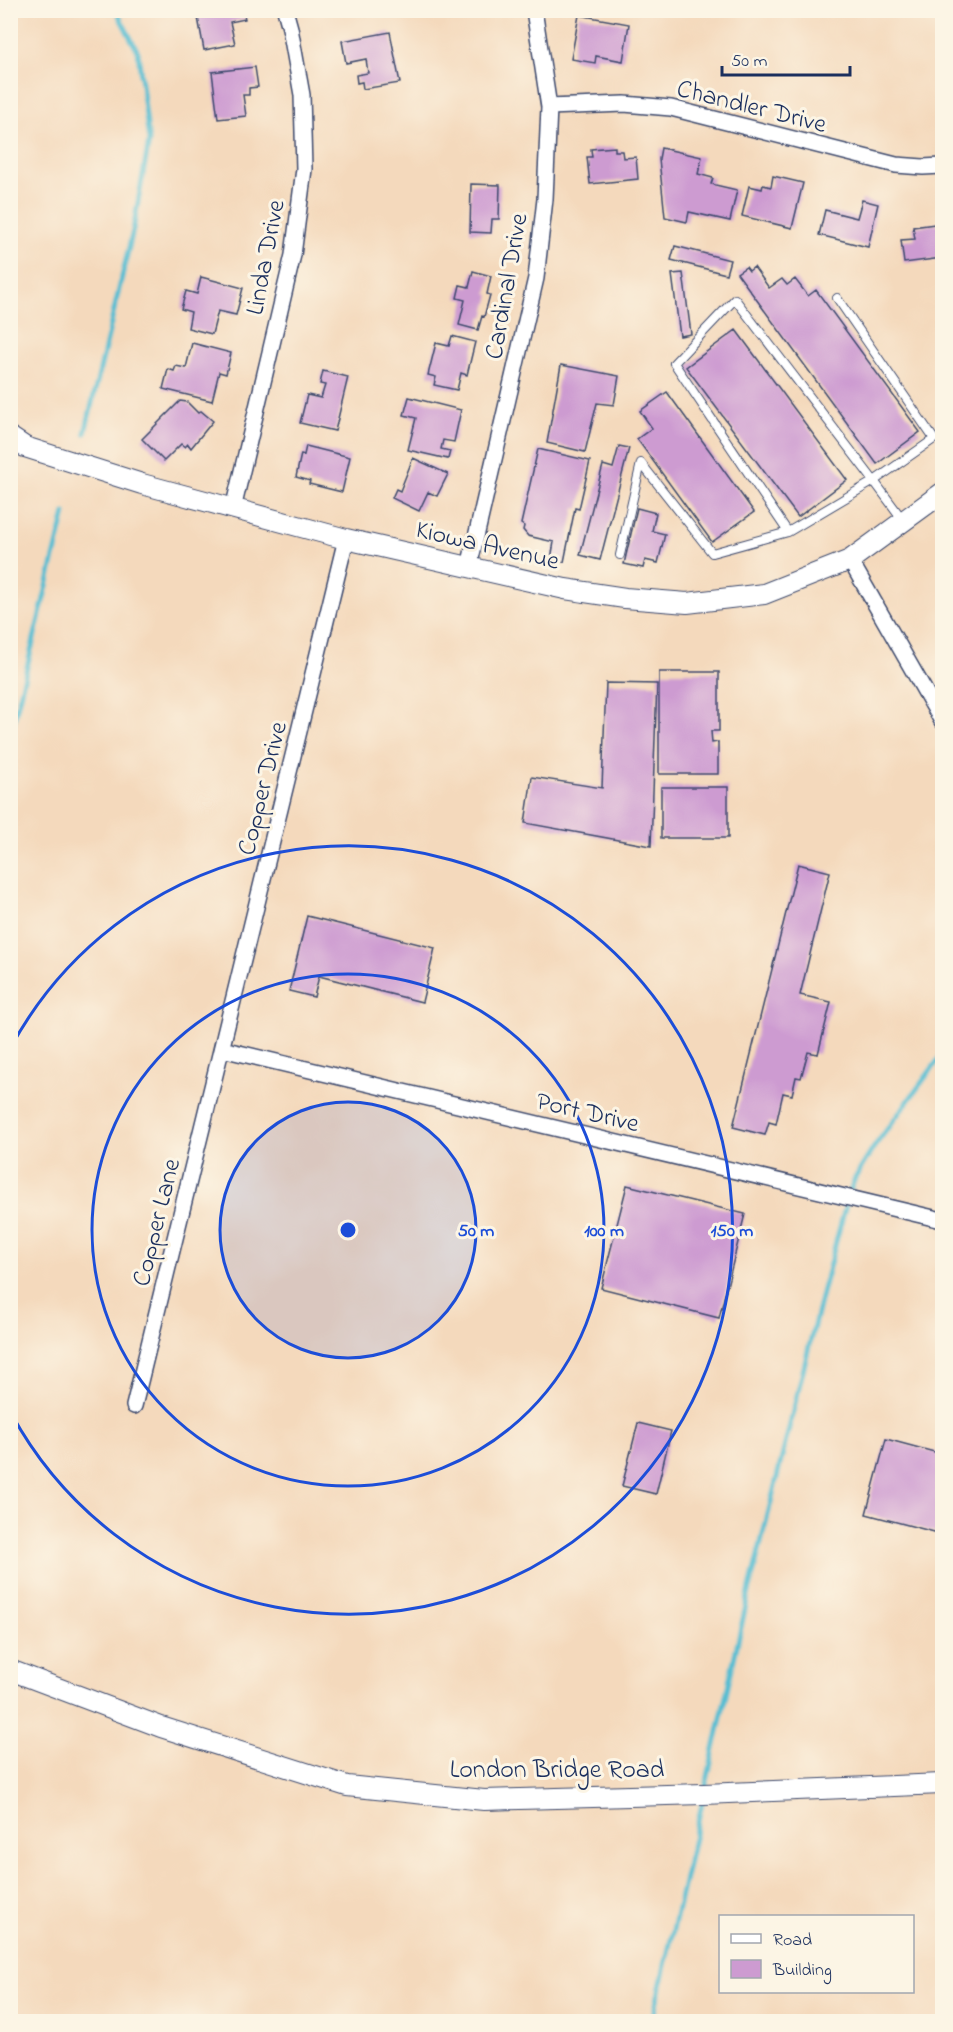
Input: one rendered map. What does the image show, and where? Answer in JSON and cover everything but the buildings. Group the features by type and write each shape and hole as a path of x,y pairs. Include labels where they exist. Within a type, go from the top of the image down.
{"street":[{"name":"Linda Drive","path":"233,509 293,255 304,169 302,94 285,10"},
{"name":"Cardinal Drive","path":"469,567 536,278 545,199 549,106 534,10"},
{"name":"Chandler Drive","path":"549,106 624,104 671,108 896,165 942,166"},
{"name":"Kiowa Avenue","path":"10,437 25,447 142,484 346,539 565,589 625,598 687,603 764,594 850,560 904,521 941,498"},
{"name":"Copper Drive","path":"222,1049 346,539"},
{"path":"850,560 942,721"},
{"name":"Port Drive","path":"222,1049 942,1220"},
{"name":"Copper Lane","path":"134,1406 222,1049"},
{"name":"London Bridge Road","path":"10,1670 160,1728 347,1786 484,1800 942,1784"}],"lane":[{"path":"620,555 641,463 712,553 788,532 874,481 934,439 837,298"},
{"path":"788,532 674,363 735,299 904,521"}],"waterway":[{"path":"85,433 133,230 149,141 138,52 116,10"},
{"path":"10,736 65,513"},
{"path":"705,1790 748,1596 822,1293 848,1197 855,1178 874,1147 942,1055"},
{"path":"652,2022 703,1799"}]}
